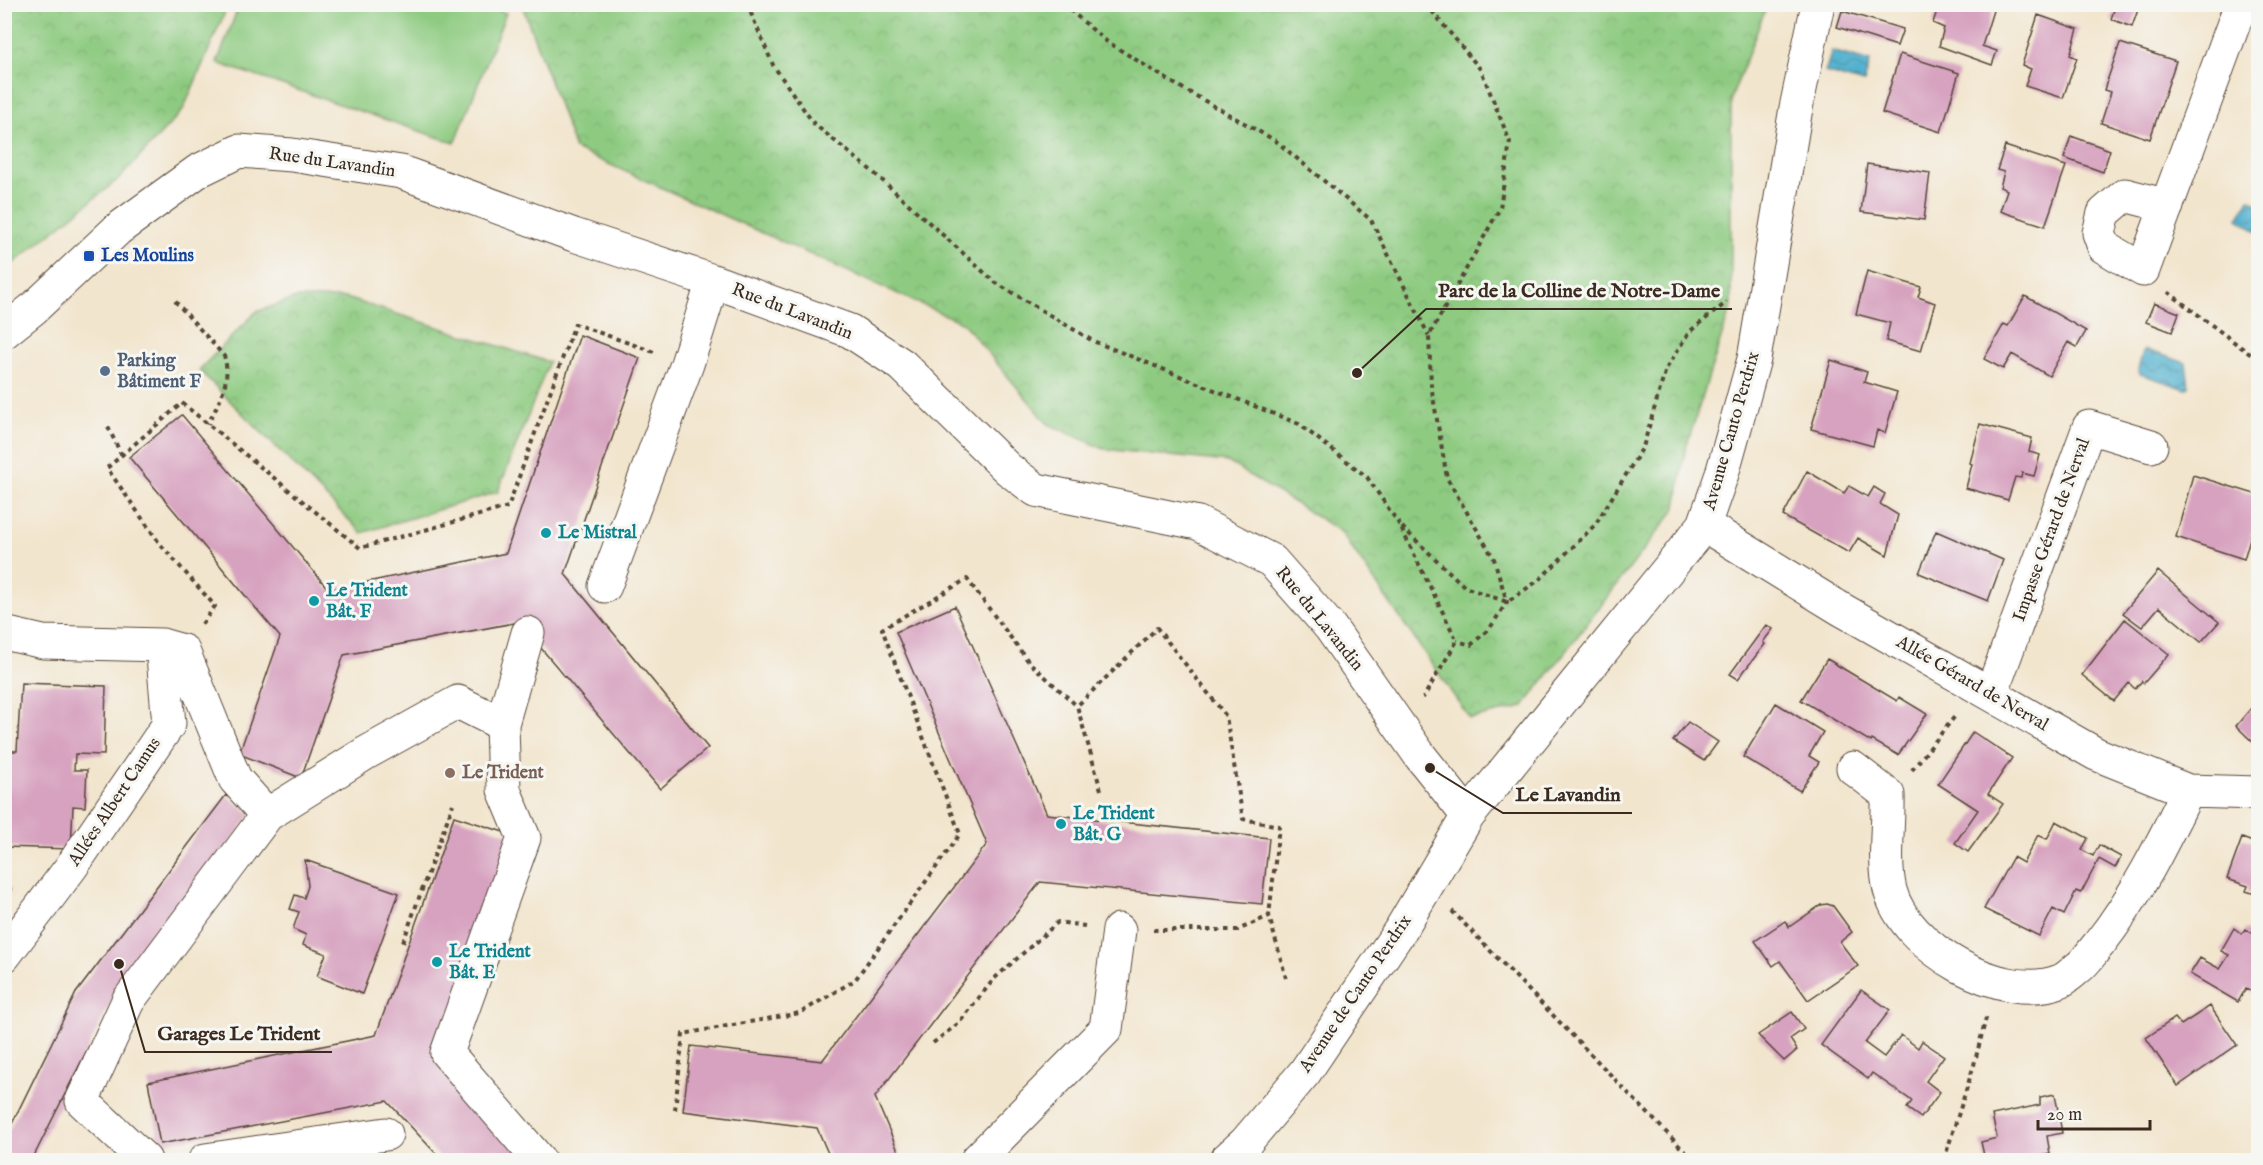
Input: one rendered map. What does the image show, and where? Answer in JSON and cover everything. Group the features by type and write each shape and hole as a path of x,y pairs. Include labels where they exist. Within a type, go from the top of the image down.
{"street":[{"name":"Avenue Canto Perdrix","path":"1468,816 1704,525 1722,474 1754,359 1796,108 1818,4"},
{"path":"2167,206 2125,195 2104,213 2099,233 2104,247 2143,270 2167,206 2241,4"},
{"name":"Rue du Lavandin","path":"4,332 34,308 118,229 198,171 239,152 292,155 401,172 850,331 902,365 1008,469 1036,490 1198,523 1272,561 1330,627 1421,757 1468,816"},
{"path":"605,586 687,364 713,281"},
{"name":"Impasse Gérard de Nerval","path":"1985,690 2089,427 2151,446"},
{"name":"Allée Gérard de Nerval","path":"1704,525 1841,609 2096,754 2188,791 2259,793"},
{"path":"4,633 43,642 172,648 235,779 267,814"},
{"path":"528,633 502,724 504,790 524,838 447,1053 539,1161"},
{"name":"Allées Albert Camus","path":"4,956 72,866 169,723 172,648"},
{"path":"145,1161 82,1101 128,1001 267,814 366,753 458,702 502,724"},
{"path":"1853,768 1888,795 1890,891 1901,914 1924,942 1952,962 1995,981 2030,986 2060,981 2081,966 2109,931 2145,875 2188,791"},
{"name":"Avenue de Canto Perdrix","path":"1244,1154 1305,1072 1401,929 1468,816"},
{"path":"977,1161 1106,1029 1119,930"},
{"path":"205,1161 386,1134"}],"path":[{"path":"4,13 17,4"},
{"path":"747,4 773,65 814,124 873,172 996,283 1093,341 1299,424 1366,477 1399,524 1457,641 1471,645 1490,628 1507,602 1539,580 1595,525 1643,447 1666,369 1689,332 1731,299 1766,287"},
{"path":"1063,4 1106,41 1173,83 1276,141 1371,220 1429,336 1431,385 1447,478 1494,559 1507,602"},
{"path":"1426,4 1481,70 1510,142 1500,208 1429,336"},
{"path":"2143,270 2259,360"},
{"path":"175,301 224,356 226,363 225,384 208,424"},
{"path":"172,648 215,606 160,544 107,468 182,403 360,548 508,507 575,324 687,364"},
{"path":"108,427 122,454"},
{"path":"1399,524 1465,587 1507,602"},
{"path":"675,1110 683,1034 800,1013 855,980 960,834 882,629 967,579 1029,662 1077,706 1101,790"},
{"path":"1077,706 1157,628 1226,716 1243,819 1279,826 1269,916 1286,978"},
{"path":"1404,731 1457,641"},
{"path":"1912,771 1985,690"},
{"path":"403,942 453,804"},
{"path":"1427,885 1693,1161"},
{"path":"933,1043 959,1023 994,979 1058,922 1119,930 1238,930 1269,916"},
{"path":"1944,1161 1974,1065 1995,981"},
{"path":"4,1157 11,1161"}],"green space":[{"path":"5,4 228,5 183,110 120,178 5,270"},
{"path":"239,5 484,5 506,13 455,143 217,63"},
{"path":"522,5 1767,5 1731,99 1731,307 1685,451 1676,508 1523,707 1470,719 1340,531 1228,462 1104,449 1048,424 963,323 575,149"},
{"path":"296,298 346,298 549,362 498,492 362,533 199,370 256,312"}],"water":[{"path":"1832,51 1870,62 1864,83 1825,72"},
{"path":"2249,199 2258,204 2258,232 2238,219"},
{"path":"2147,350 2186,363 2189,387 2186,389 2140,374 2138,370 2143,351"}],"building":[{"path":"1939,4 1995,4 1982,46 1997,51 1992,65 1939,46 1944,28 1933,23"},
{"path":"2116,4 2140,4 2132,27 2111,19"},
{"path":"1842,11 1903,29 1897,46 1837,27"},
{"path":"2038,15 2078,29 2070,55 2077,58 2063,98 2025,86 2031,69 2022,65"},
{"path":"2120,43 2176,61 2150,139 2101,123 2111,92 2104,90"},
{"path":"1900,54 1959,73 1941,132 1882,113"},
{"path":"2071,136 2110,150 2103,172 2064,158"},
{"path":"2005,146 2066,166 2045,226 2000,211 2007,190 2000,187 2004,172 1997,170"},
{"path":"1867,164 1930,173 1924,220 1861,212"},
{"path":"1867,271 1921,287 1918,297 1935,303 1921,351 1886,341 1890,323 1856,314"},
{"path":"2025,296 2086,331 2077,347 2068,342 2049,376 2012,354 2003,369 1984,359 2004,324 2008,326"},
{"path":"2154,303 2179,313 2172,332 2146,322"},
{"path":"580,335 640,358 565,574 708,748 660,789 519,622 344,655 301,778 239,754 280,637 129,457 182,415 329,590 506,553"},
{"path":"1831,360 1867,372 1864,382 1897,392 1885,433 1877,430 1873,446 1811,429"},
{"path":"1980,424 2032,438 2029,452 2040,455 2034,476 2022,473 2021,478 2015,477 2008,500 1966,488"},
{"path":"1807,471 1844,493 1849,486 1868,497 1874,487 1885,494 1880,504 1898,515 1887,555 1858,538 1849,553 1783,516"},
{"path":"2193,475 2258,495 2258,511 2244,559 2176,537"},
{"path":"1936,531 2003,560 1988,601 1919,573"},
{"path":"2158,571 2219,622 2201,642 2159,607 2142,627 2123,613"},
{"name":"Le Trident Bât. G","path":"955,606 1047,814 1269,838 1262,904 1040,882 875,1097 902,1160 831,1160 817,1128 683,1111 691,1046 822,1061 987,844 896,632"},
{"path":"2125,619 2169,654 2144,683 2142,681 2135,689 2129,683 2114,701 2082,675"},
{"path":"1766,625 1773,629 1763,642 1765,644 1738,679 1730,674"},
{"path":"1827,659 1897,701 1899,697 1927,714 1898,755 1872,740 1871,742 1801,700"},
{"path":"21,683 106,686 104,755 75,754 74,770 87,770 85,807 73,806 71,849 4,847 4,751 17,751"},
{"path":"2258,700 2258,747 2236,726"},
{"path":"1776,703 1823,732 1809,756 1819,762 1800,791 1743,757"},
{"path":"1688,722 1718,742 1704,761 1673,741"},
{"path":"1973,732 2012,758 1988,794 2003,804 1968,852 1955,843 1978,810 1938,784"},
{"path":"226,795 251,814 107,1010 32,1160 21,1160 4,1152 4,1140 76,993"},
{"name":"Le Trident Bât. E","path":"454,816 516,836 438,1054 530,1160 442,1160 387,1101 160,1144 148,1082 376,1035"},
{"path":"2056,821 2088,838 2082,850 2093,856 2099,845 2121,857 2115,868 2099,859 2081,893 2076,891 2064,915 2053,909 2039,936 1984,909 2013,857 2023,863 2038,835 2047,839"},
{"path":"2242,838 2258,844 2258,895 2246,891 2248,886 2227,879"},
{"path":"305,860 399,893 362,994 317,976 326,954 303,945 306,935 293,929 299,912 290,909 295,895 304,898 308,886"},
{"path":"4,885 11,889 4,902"},
{"path":"1821,905 1833,906 1852,932 1840,942 1858,966 1808,1000 1780,961 1773,966 1755,941 1785,921 1789,927"},
{"path":"2234,928 2242,934 2245,929 2258,936 2258,995 2246,988 2238,1002 2190,974 2200,958 2220,969 2229,955 2221,951"},
{"path":"1861,990 1890,1010 1865,1043 1884,1057 1901,1035 1918,1048 1922,1041 1944,1056 1926,1081 1940,1092 1921,1118 1907,1108 1912,1101 1872,1073 1868,1079 1821,1045"},
{"path":"2210,1006 2237,1045 2178,1086 2146,1038 2175,1018 2181,1025"},
{"path":"1792,1012 1804,1029 1790,1039 1797,1050 1784,1061 1758,1035"},
{"path":"2055,1094 2062,1133 2047,1136 2050,1154 2037,1157 2038,1160 1985,1160 1981,1142 1997,1138 1992,1115 2040,1105 2040,1097"}],"place":[{"name":"Les Moulins","path":"89,256"},
{"name":"Parking Bâtiment F","path":"105,371"},
{"name":"Parc de la Colline de Notre-Dame","path":"1357,373"},
{"name":"Le Mistral","path":"546,533"},
{"name":"Le Trident Bât. F","path":"314,601"},
{"name":"Le Lavandin","path":"1430,768"},
{"name":"Le Trident","path":"450,773"},
{"name":"Le Trident Bât. G","path":"1061,824"},
{"name":"Le Trident Bât. E","path":"437,962"},
{"name":"Garages Le Trident","path":"119,964"}]}
